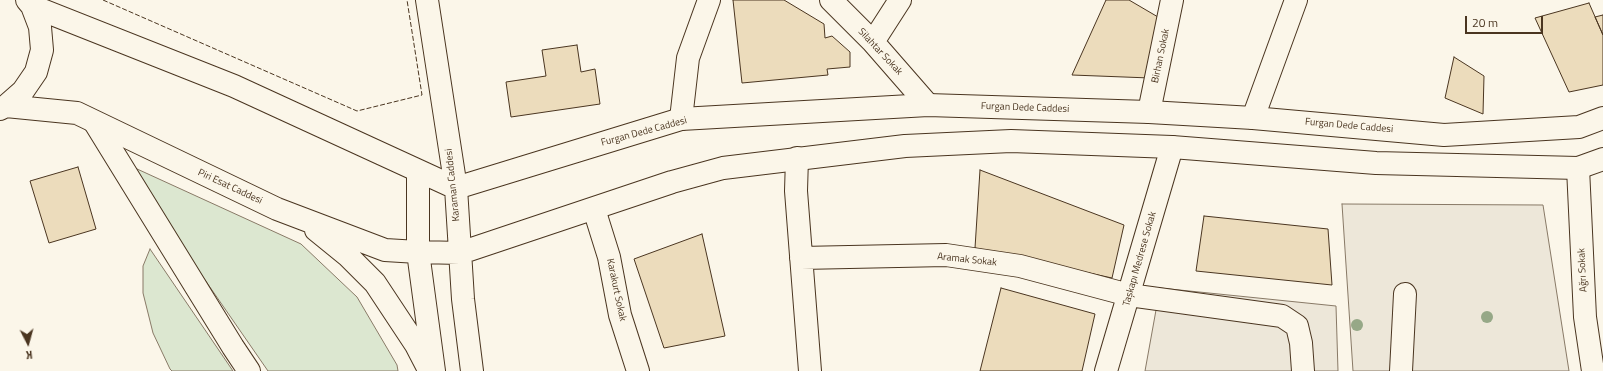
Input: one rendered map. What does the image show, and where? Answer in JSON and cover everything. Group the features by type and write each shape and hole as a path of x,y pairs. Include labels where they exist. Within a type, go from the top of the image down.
{"main road":[{"name":"Karaman Caddesi","path":"427,0 456,188 463,299 472,371"},
{"path":"681,120 688,58 709,0"},
{"name":"Silahtar Sokak","path":"831,0 873,42 928,105"},
{"path":"873,42 900,0"},
{"name":"Birhan Sokak","path":"1149,112 1172,0"},
{"path":"1253,118 1296,0"},
{"path":"29,3 234,86 456,188"},
{"path":"3,107 24,91 36,72 42,50 40,27 29,3"},
{"name":"Furgan Dede Caddesi","path":"456,188 681,120 928,105 1149,112 1253,118 1444,135 1579,127 1603,118"},
{"name":"Piri Esat Caddesi","path":"3,107 77,113 276,209 384,250 460,253"},
{"path":"95,123 233,348 249,371"},
{"path":"460,253 672,182 724,168 796,158 905,146 1011,141 1172,148 1376,163 1578,168 1603,158"},
{"name":"Taşkapı Medrese Sokak","path":"1106,371 1172,148"},
{"path":"796,158 796,191 810,371"},
{"name":"Ağrı Sokak","path":"1578,168 1585,317 1593,371"},
{"path":"418,171 418,252 434,371"},
{"name":"Karakurt Sokak","path":"594,209 609,257 620,316 638,371"},
{"path":"303,219 348,256 375,283 416,345 430,371"},
{"name":"Aramak Sokak","path":"801,258 946,255 1020,266 1129,295 1282,316 1297,326 1301,343 1303,371"},
{"path":"1401,371 1405,294"}],"green space":[{"path":"124,163 301,244 357,297 397,365 398,371 268,371"},
{"path":"150,249 233,371 172,371 170,369 153,333 143,293 143,266"}],"shaded area":[{"path":"1342,204 1543,205 1569,371 1353,371"},
{"path":"1160,288 1336,306 1338,371 1145,371"}],"building":[{"path":"733,0 784,0 824,24 825,38 832,36 850,52 850,67 827,69 828,75 742,83"},
{"path":"1106,0 1129,0 1158,17 1150,78 1072,75"},
{"path":"1589,3 1603,35 1603,85 1569,92 1535,18"},
{"path":"1603,15 1603,35 1595,17"},
{"path":"577,45 581,72 595,69 600,104 511,117 506,82 546,76 542,50"},
{"path":"1454,57 1484,76 1483,114 1445,98"},
{"path":"78,167 96,229 49,243 30,181"},
{"path":"980,170 1124,225 1112,278 975,248"},
{"path":"1204,216 1328,229 1332,285 1196,271"},
{"path":"702,234 725,336 664,348 634,259"},
{"path":"1001,288 1095,314 1082,371 980,371"}],"fence":[{"path":"103,0 357,111 422,95 407,0"}]}
